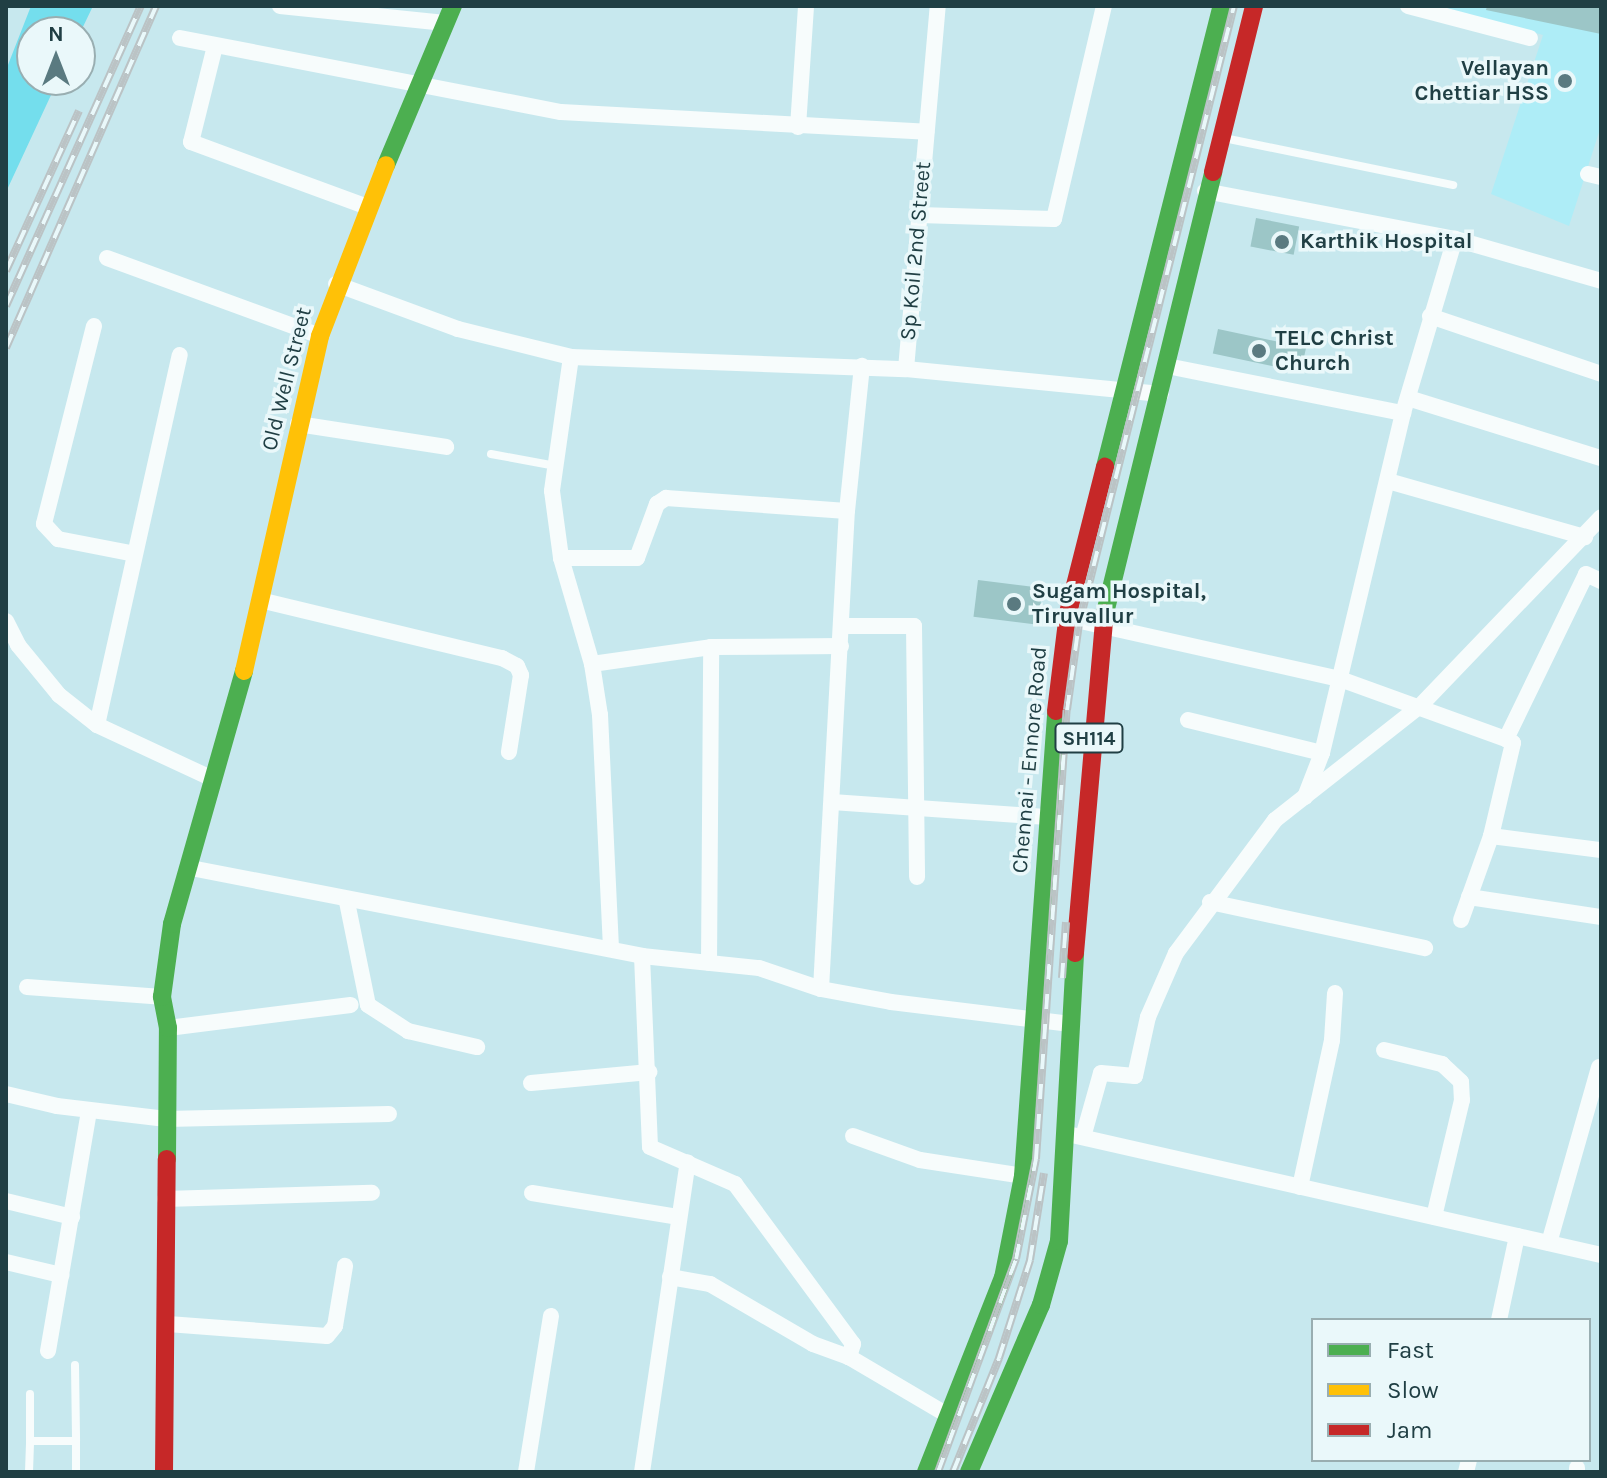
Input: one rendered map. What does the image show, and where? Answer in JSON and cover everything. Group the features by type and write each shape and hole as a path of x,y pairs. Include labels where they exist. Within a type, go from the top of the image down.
{"main road":[{"name":"Chennai - Ennore Road","path":"926,1472 1003,1278 1023,1176 1048,817 1067,618 1122,390 1222,6"},
{"name":"SH114","path":"969,1472 1041,1305 1059,1241 1074,1135 1069,1024 1101,627 1161,394 1205,191 1254,6"},
{"name":"Old Well Street","path":"164,1472 168,1324 165,1199 168,1028 162,997 172,924 191,868 264,601 298,424 320,336 336,284 449,14"}],"street":[{"path":"280,6 449,14"},
{"path":"798,127 806,6"},
{"name":"Sp Koil 2nd Street","path":"906,369 938,6"},
{"path":"919,215 1054,219 1104,6"},
{"path":"1408,6 1530,38"},
{"path":"180,38 416,88 561,112 926,132"},
{"path":"215,46 191,142 368,207"},
{"path":"1205,191 1455,239 1601,281"},
{"path":"1304,799 1322,753 1406,405 1455,239"},
{"path":"107,258 320,336"},
{"path":"336,284 458,329 571,357 862,366 1161,394"},
{"path":"1430,316 1601,374"},
{"path":"94,326 44,524 58,539 135,554"},
{"path":"97,725 180,355"},
{"path":"571,357 552,491 561,558 592,664 600,715 611,949"},
{"path":"821,989 847,511 862,366"},
{"path":"1167,366 1406,405 1601,458"},
{"path":"298,424 446,447"},
{"path":"1388,481 1585,537"},
{"path":"561,558 637,558 657,504 666,498 847,511"},
{"path":"1601,517 1421,705 1275,820 1210,902 1176,953 1148,1017 1135,1076 1101,1073 1074,1135 1601,1255"},
{"path":"1506,739 1586,574 1601,581"},
{"path":"264,601 502,658 517,666 521,675 509,752"},
{"path":"1067,618 1340,679 1421,705 1513,743 1491,836 1461,920"},
{"path":"6,621 18,645 59,695 97,725 213,779"},
{"path":"842,626 914,626 912,791 919,807 917,877"},
{"path":"592,664 711,647 841,646"},
{"path":"709,963 711,647"},
{"path":"1188,720 1322,753"},
{"path":"832,802 1048,817"},
{"path":"1491,836 1601,850"},
{"path":"191,868 347,902 642,956 759,968 821,989 1069,1024"},
{"path":"1469,897 1601,917"},
{"path":"347,902 368,1005 408,1031 477,1047"},
{"path":"1210,902 1425,948"},
{"path":"642,956 650,1147 735,1184 853,1344 849,1357"},
{"path":"27,987 162,997"},
{"path":"1300,1187 1332,1040 1335,993"},
{"path":"168,1028 351,1005"},
{"path":"1384,1050 1442,1064 1461,1082 1462,1100 1434,1217"},
{"path":"1549,1243 1599,1067"},
{"path":"531,1083 649,1072"},
{"path":"6,1094 89,1111 166,1119 389,1114"},
{"path":"48,1351 89,1111"},
{"path":"853,1136 920,1160 1023,1176"},
{"path":"642,1472 688,1162"},
{"path":"165,1199 372,1193"},
{"path":"532,1193 679,1217"},
{"path":"6,1201 72,1217"},
{"path":"1499,1318 1517,1236"},
{"path":"6,1262 61,1275"},
{"path":"168,1324 331,1335 345,1266"},
{"path":"670,1277 710,1284 813,1344 849,1357 949,1416"},
{"path":"526,1472 551,1316"}],"lane":[{"path":"1219,137 1453,185"},
{"path":"491,454 556,466"},
{"path":"75,1365 76,1472"},
{"path":"29,1472 30,1394"},
{"path":"30,1441 76,1441"}],"shaded area":[{"path":"31,6 93,6 88,16 27,16"},
{"name":"Vellayan Chettiar HSS","path":"1437,6 1601,6 1601,126 1569,226 1491,194 1543,35"},
{"path":"16,44 16,96 51,96 6,192 6,70"}],"building":[{"path":"1487,6 1601,6 1601,34 1486,10"},
{"path":"1256,218 1299,226 1294,255 1250,246"},
{"name":"TELC Christ Church","path":"1218,329 1306,348 1301,372 1213,353"},
{"path":"978,580 1043,588 1038,625 973,617"}],"railway":[{"path":"6,306 141,6"},
{"path":"6,348 156,6"},
{"path":"938,1472 1016,1259 1036,1159 1067,710 1079,624 1234,6"},
{"path":"6,271 79,111"},
{"path":"1062,978 1066,922"},
{"path":"953,1472 999,1358 1030,1260 1044,1173"}],"traffic: fast":[{"path":"386,165 453,6"},
{"path":"1105,467 1222,6"},
{"path":"1105,613 1213,172"},
{"path":"167,1159 168,1028 162,997 172,924 244,671"},
{"path":"926,1472 1003,1278 1023,1176 1056,711"},
{"path":"969,1472 1041,1305 1059,1241 1075,953"}],"traffic: slow":[{"path":"244,671 320,336 386,165"}],"traffic: jam":[{"path":"1213,172 1254,6"},
{"path":"1056,711 1068,613 1105,467"},
{"path":"1075,953 1105,613"},
{"path":"164,1472 167,1159"}],"place":[{"name":"Vellayan Chettiar HSS","path":"1565,81"},
{"name":"Karthik Hospital","path":"1282,242"},
{"name":"TELC Christ Church","path":"1259,351"},
{"name":"Sugam Hospital, Tiruvallur","path":"1014,604"}]}
